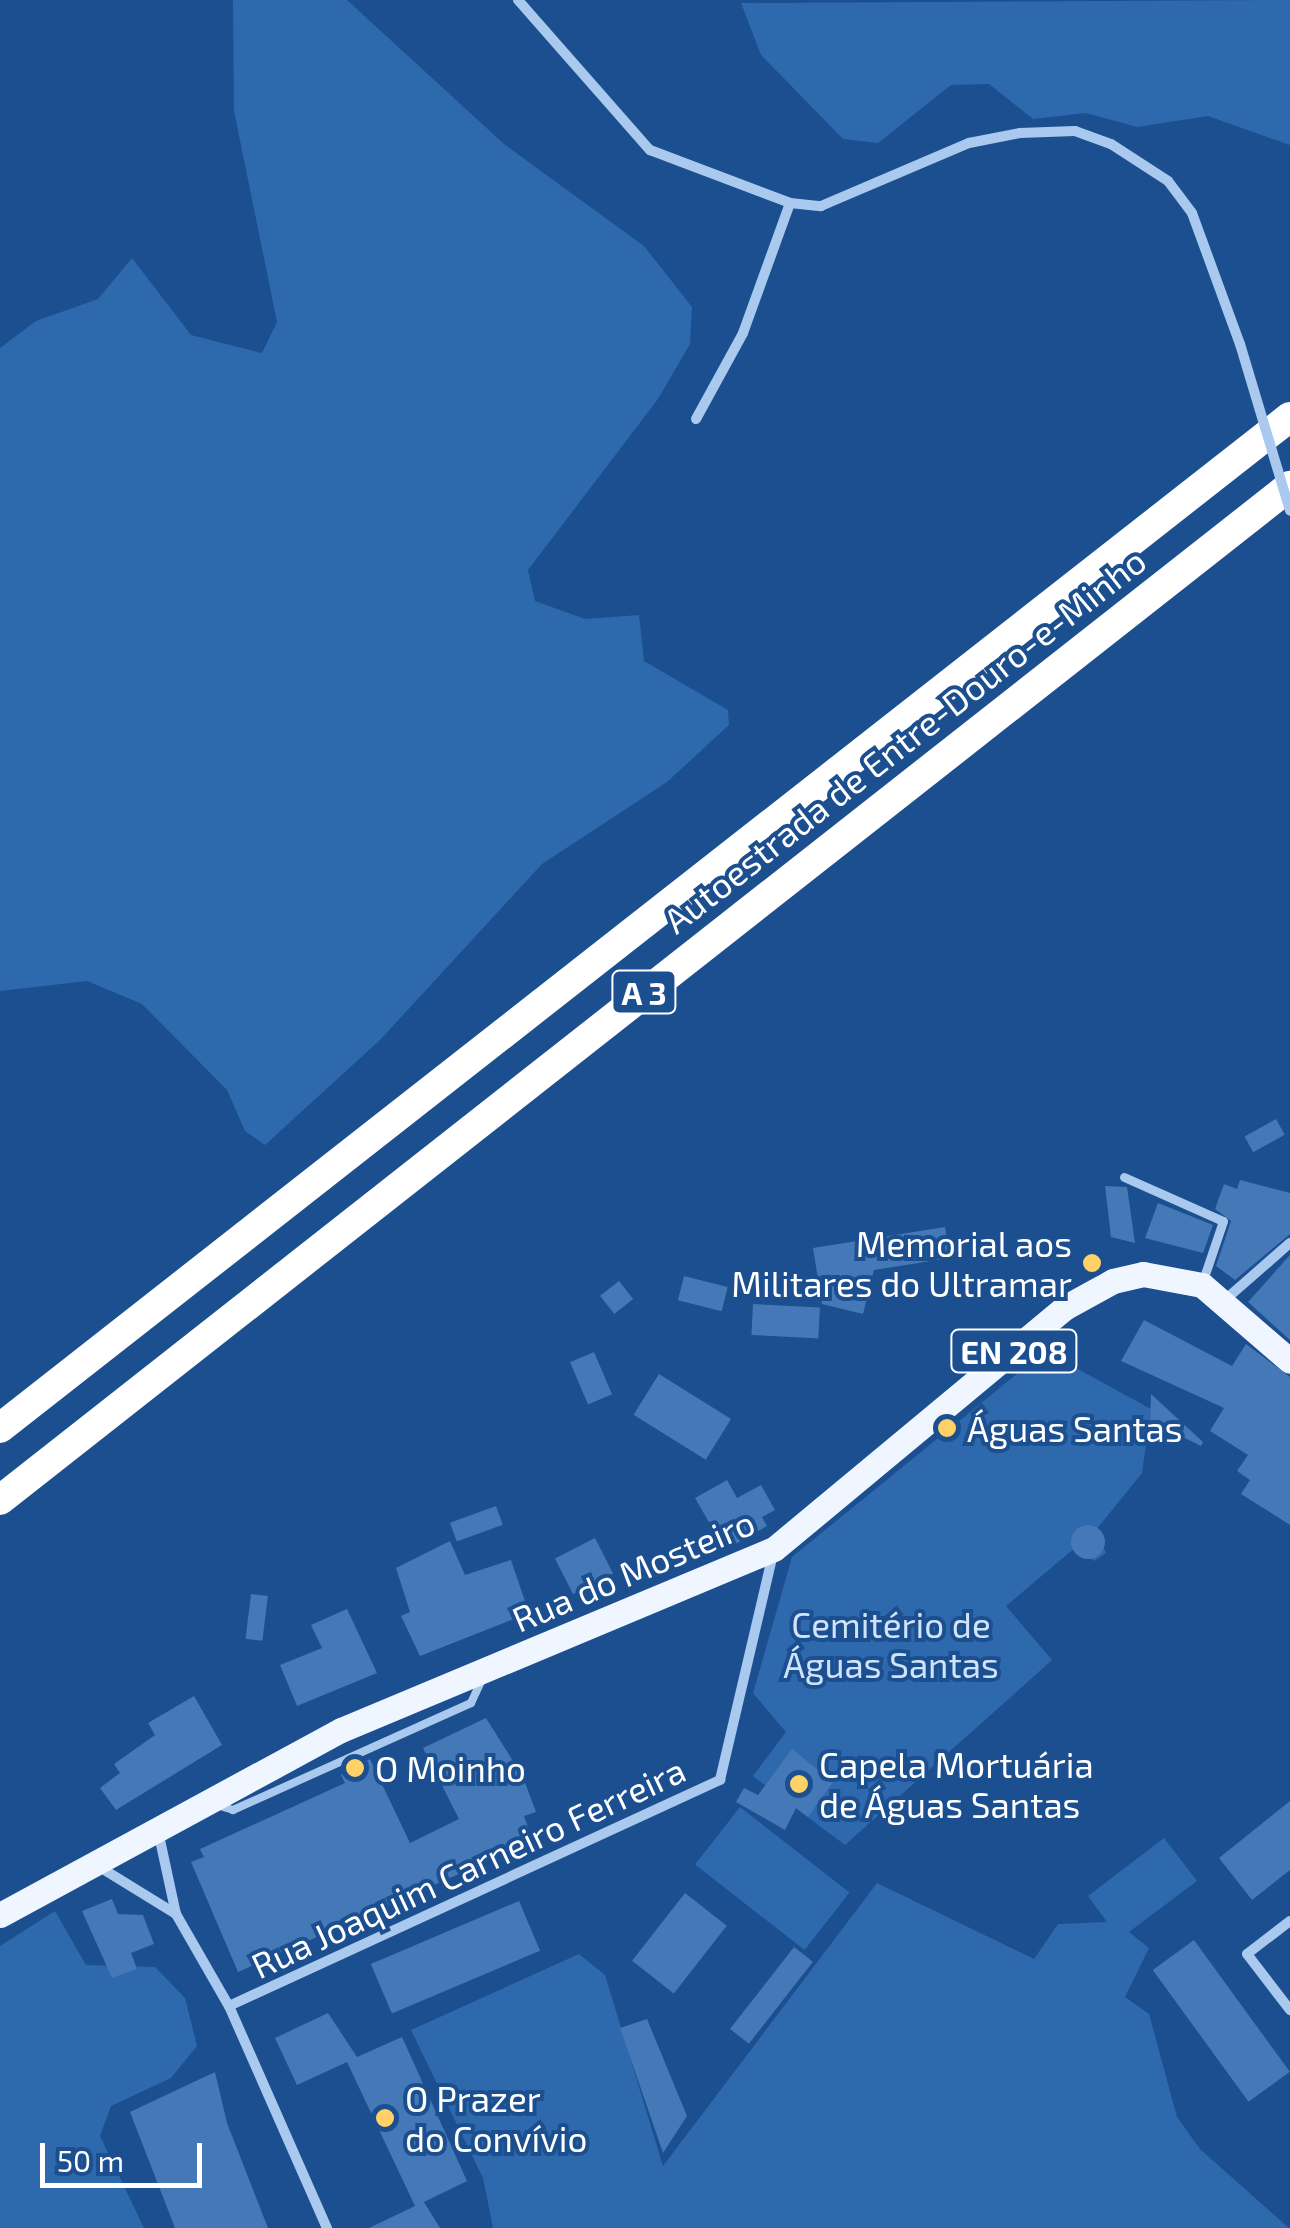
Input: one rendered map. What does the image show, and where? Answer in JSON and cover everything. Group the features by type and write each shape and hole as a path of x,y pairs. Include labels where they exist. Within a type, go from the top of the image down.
{"highway":[{"name":"Autoestrada de Entre-Douro-e-Minho","path":"0,1428 1290,417"},
{"name":"Autoestrada de Entre-Douro-e-Minho","path":"0,1500 1290,486"}],"main road":[{"name":"Rua do Mosteiro","path":"0,1915 204,1800 485,1672 774,1549 1088,1292 1143,1274 1202,1285 1226,1299 1290,1362"}],"street":[{"path":"518,0 650,150 790,203 843,199 969,143 1075,131 1168,181 1214,258 1290,510"},
{"path":"696,419 743,333 790,203"},
{"path":"1124,1177 1224,1221 1202,1285"},
{"path":"1226,1299 1290,1242"},
{"name":"Rua Joaquim Carneiro Ferreira","path":"229,2006 680,1804 726,1772 774,1549"},
{"path":"157,1827 176,1914 229,2006 326,2228"},
{"path":"93,1863 176,1914"},
{"path":"1290,1921 1247,1954 1290,2010"}],"green space":[{"path":"233,0 347,0 504,144 644,246 692,307 690,344 658,399 528,570 535,601 585,619 639,615 644,661 728,710 729,725 667,782 542,864 380,1040 265,1145 245,1131 227,1090 142,1004 87,981 0,991 0,348 36,321 98,299 132,258 191,335 262,353 277,322 234,111"},
{"path":"1290,0 1290,145 1208,116 1137,127 1086,113 1033,119 989,84 951,85 878,143 843,139 761,55 741,3"},
{"name":"Cemitério de Águas Santas","path":"1045,1351 1151,1409 1142,1473 1096,1530 1106,1553 1094,1561 1076,1547 1006,1606 1052,1660 845,1845 753,1776 786,1732 753,1693 792,1557"},
{"path":"740,1807 850,1893 805,1950 695,1865"},
{"path":"1164,1838 1197,1881 1129,1932 1149,1948 1125,1997 1149,2014 1177,2117 1200,2149 1289,2228 493,2228 483,2178 411,2030 579,1954 605,1975 663,2166 877,1883 1034,1959 1058,1924 1107,1922 1088,1896"},
{"path":"55,1911 86,1965 155,1967 185,1998 197,2046 171,2078 111,2106 100,2136 144,2228 0,2228 0,1946"}],"building":[{"path":"1276,1119 1285,1135 1253,1152 1245,1136"},
{"path":"1240,1180 1290,1193 1290,1234 1235,1280 1216,1266 1231,1221 1215,1209 1224,1184 1237,1189"},
{"path":"1105,1186 1127,1187 1135,1243 1111,1237"},
{"path":"1158,1203 1213,1225 1203,1253 1145,1238"},
{"path":"945,1227 950,1258 874,1270 863,1314 822,1304 813,1248"},
{"path":"1290,1255 1290,1340 1248,1302"},
{"path":"684,1276 728,1287 722,1311 678,1300"},
{"path":"619,1281 633,1299 614,1314 600,1296"},
{"path":"753,1304 820,1308 818,1338 751,1335"},
{"path":"1144,1320 1232,1366 1246,1344 1290,1377 1290,1525 1241,1494 1250,1480 1237,1471 1248,1455 1210,1431 1224,1408 1121,1361"},
{"path":"594,1352 612,1394 588,1405 570,1362"},
{"path":"659,1374 731,1419 706,1460 634,1415"},
{"path":"1151,1394 1203,1442 1201,1446 1150,1421"},
{"path":"727,1480 737,1498 761,1485 775,1510 762,1517 767,1526 725,1550 695,1498"},
{"path":"496,1506 503,1525 457,1542 450,1523"},
{"path":"1088,1525 1100,1530 1105,1542 1100,1554 1088,1559 1076,1554 1071,1542 1076,1530"},
{"path":"595,1538 613,1574 573,1594 555,1558"},
{"path":"450,1541 465,1575 511,1560 529,1613 420,1656 401,1616 410,1612 396,1568"},
{"path":"251,1594 268,1596 262,1641 246,1639"},
{"path":"347,1609 377,1673 297,1706 280,1665 322,1648 311,1625"},
{"path":"194,1696 222,1745 116,1810 100,1788 120,1773 114,1764 155,1735 148,1723"},
{"path":"486,1718 523,1777 536,1812 524,1816 533,1841 238,1972 191,1862 204,1857 200,1849 345,1783 341,1775 370,1759 410,1843 459,1819 423,1748"},
{"name":"Capela Mortuária de Águas Santas","path":"792,1749 833,1782 808,1817 796,1808 785,1830 736,1802 744,1788 758,1795"},
{"path":"1290,1801 1290,1870 1252,1900 1219,1858"},
{"path":"685,1893 727,1926 674,1993 632,1961"},
{"path":"112,1899 118,1914 143,1915 154,1944 131,1953 137,1969 112,1978 82,1911"},
{"path":"519,1901 540,1951 392,2014 371,1964"},
{"path":"1194,1940 1290,2072 1249,2102 1153,1970"},
{"path":"794,1947 813,1962 749,2044 730,2029"},
{"path":"328,2013 357,2057 402,2037 467,2181 424,2202 440,2228 369,2228 415,2206 347,2062 297,2085 275,2038"},
{"path":"647,2019 687,2116 663,2153 620,2028"},
{"path":"215,2072 227,2123 268,2228 175,2228 130,2112"}],"place":[{"name":"Memorial aos Militares do Ultramar","path":"1092,1263"},
{"name":"Águas Santas","path":"947,1428"},
{"name":"O Moinho","path":"355,1768"},
{"name":"Capela Mortuária de Águas Santas","path":"799,1784"},
{"name":"O Prazer do Convívio","path":"385,2118"}]}
